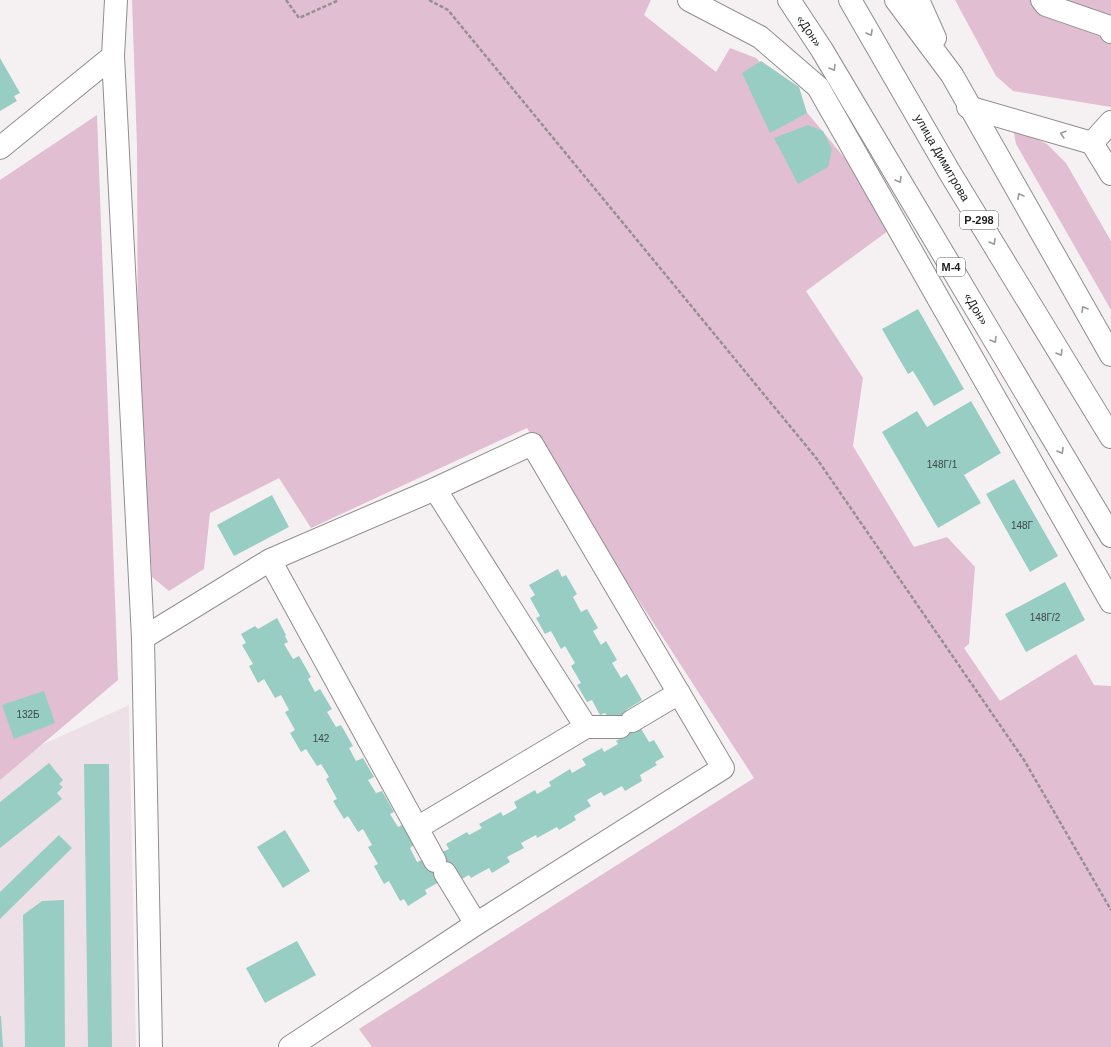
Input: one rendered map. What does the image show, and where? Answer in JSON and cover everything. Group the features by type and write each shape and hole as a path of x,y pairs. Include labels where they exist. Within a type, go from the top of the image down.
{"main road":[{"path":"116,0 113,56 143,638 151,1047"},
{"path":"689,0 760,37 818,87 1111,602"},
{"name":"«Дон»","path":"789,0 822,50 1111,536"},
{"name":"улица Димитрова","path":"850,0 950,173 1111,437"},
{"path":"896,0 952,75"},
{"path":"918,0 968,107 1111,355"},
{"path":"1042,0 1046,5 1110,27 1111,32"},
{"path":"0,148 113,56"},
{"path":"968,107 1092,143 1111,174"},
{"path":"1092,143 1111,122"},
{"path":"143,638 270,560 435,489 532,444 723,768 476,924 290,1047"},
{"path":"435,489 586,726"},
{"path":"270,560 417,828 476,924"},
{"path":"417,828 586,726 626,724 679,693"}],"path":[{"path":"286,0 299,18 339,0"},
{"path":"429,0 448,10 816,459 1024,760 1111,910"}],"shaded area":[{"path":"132,0 651,0 644,15 716,72 730,48 756,58 810,116 857,173 888,231 806,291 863,378 853,446 914,547 947,537 975,567 969,644 964,648 1000,701 1076,654 1094,685 1111,686 1111,1047 372,1047 359,1029 754,778 527,428 311,528 279,478 210,513 204,569 169,591 152,577 138,382 137,146"},
{"path":"955,0 1111,0 1111,107 1013,91 996,76"},
{"path":"97,115 118,680 0,780 0,180"},
{"path":"1013,128 1047,144 1066,163 1111,241 1111,310 1016,144"},
{"path":"129,705 136,1047 0,1047 0,764"}],"building":[{"path":"0,58 20,93 14,96 17,101 0,111"},
{"path":"761,61 799,87 807,113 770,133 742,73"},
{"path":"808,125 823,131 832,149 828,167 798,184 774,138"},
{"path":"918,309 964,389 934,406 913,371 908,374 882,329"},
{"path":"971,401 1001,453 964,475 981,503 938,528 882,432 917,411 927,427"},
{"path":"1014,479 1058,556 1030,572 986,494"},
{"path":"272,495 289,527 234,556 217,525"},
{"path":"558,569 562,577 566,575 577,594 573,597 581,612 587,609 598,628 593,631 601,645 606,641 617,660 612,663 621,678 627,674 642,700 626,710 637,729 640,727 649,742 654,740 664,757 655,762 657,765 640,775 642,781 625,791 622,786 604,796 601,792 587,800 591,806 574,816 576,820 559,830 557,827 537,838 536,835 521,843 524,848 507,857 510,862 492,873 489,868 471,878 469,875 460,880 441,881 425,890 427,894 408,906 404,899 400,901 389,881 384,884 374,866 378,864 368,847 372,845 363,829 358,832 348,816 344,819 333,801 337,799 326,779 329,777 321,764 317,766 306,749 301,752 290,733 295,730 285,712 289,710 281,695 275,698 264,679 258,683 249,666 253,664 242,645 246,643 241,634 255,626 258,629 277,618 288,642 284,644 293,659 299,656 311,677 308,679 315,692 320,689 332,709 327,712 336,727 341,725 353,746 349,748 356,761 363,758 374,777 368,780 376,793 382,791 394,812 390,814 398,827 404,824 415,844 410,848 417,862 449,849 446,844 467,832 469,835 482,828 479,824 501,812 503,816 517,808 514,802 535,790 537,794 551,786 549,782 570,769 572,773 586,765 582,759 602,748 604,752 618,744 616,741 624,736 605,713 600,715 592,700 587,702 577,685 581,683 571,666 575,663 565,646 561,649 551,631 545,634 536,618 540,616 530,598 535,595 529,585"},
{"path":"1065,582 1085,620 1026,652 1005,614"},
{"path":"44,691 55,723 14,739 2,705"},
{"path":"49,763 63,780 59,784 63,787 57,793 62,799 0,848 0,802"},
{"path":"84,764 109,764 112,1047 88,1047"},
{"path":"285,830 310,871 283,888 257,847"},
{"path":"59,835 72,848 0,919 0,892"},
{"path":"64,900 65,1047 25,1047 23,915 42,901"},
{"path":"297,941 316,975 265,1003 246,968"},
{"path":"1,1016 3,1047 0,1047"}]}
